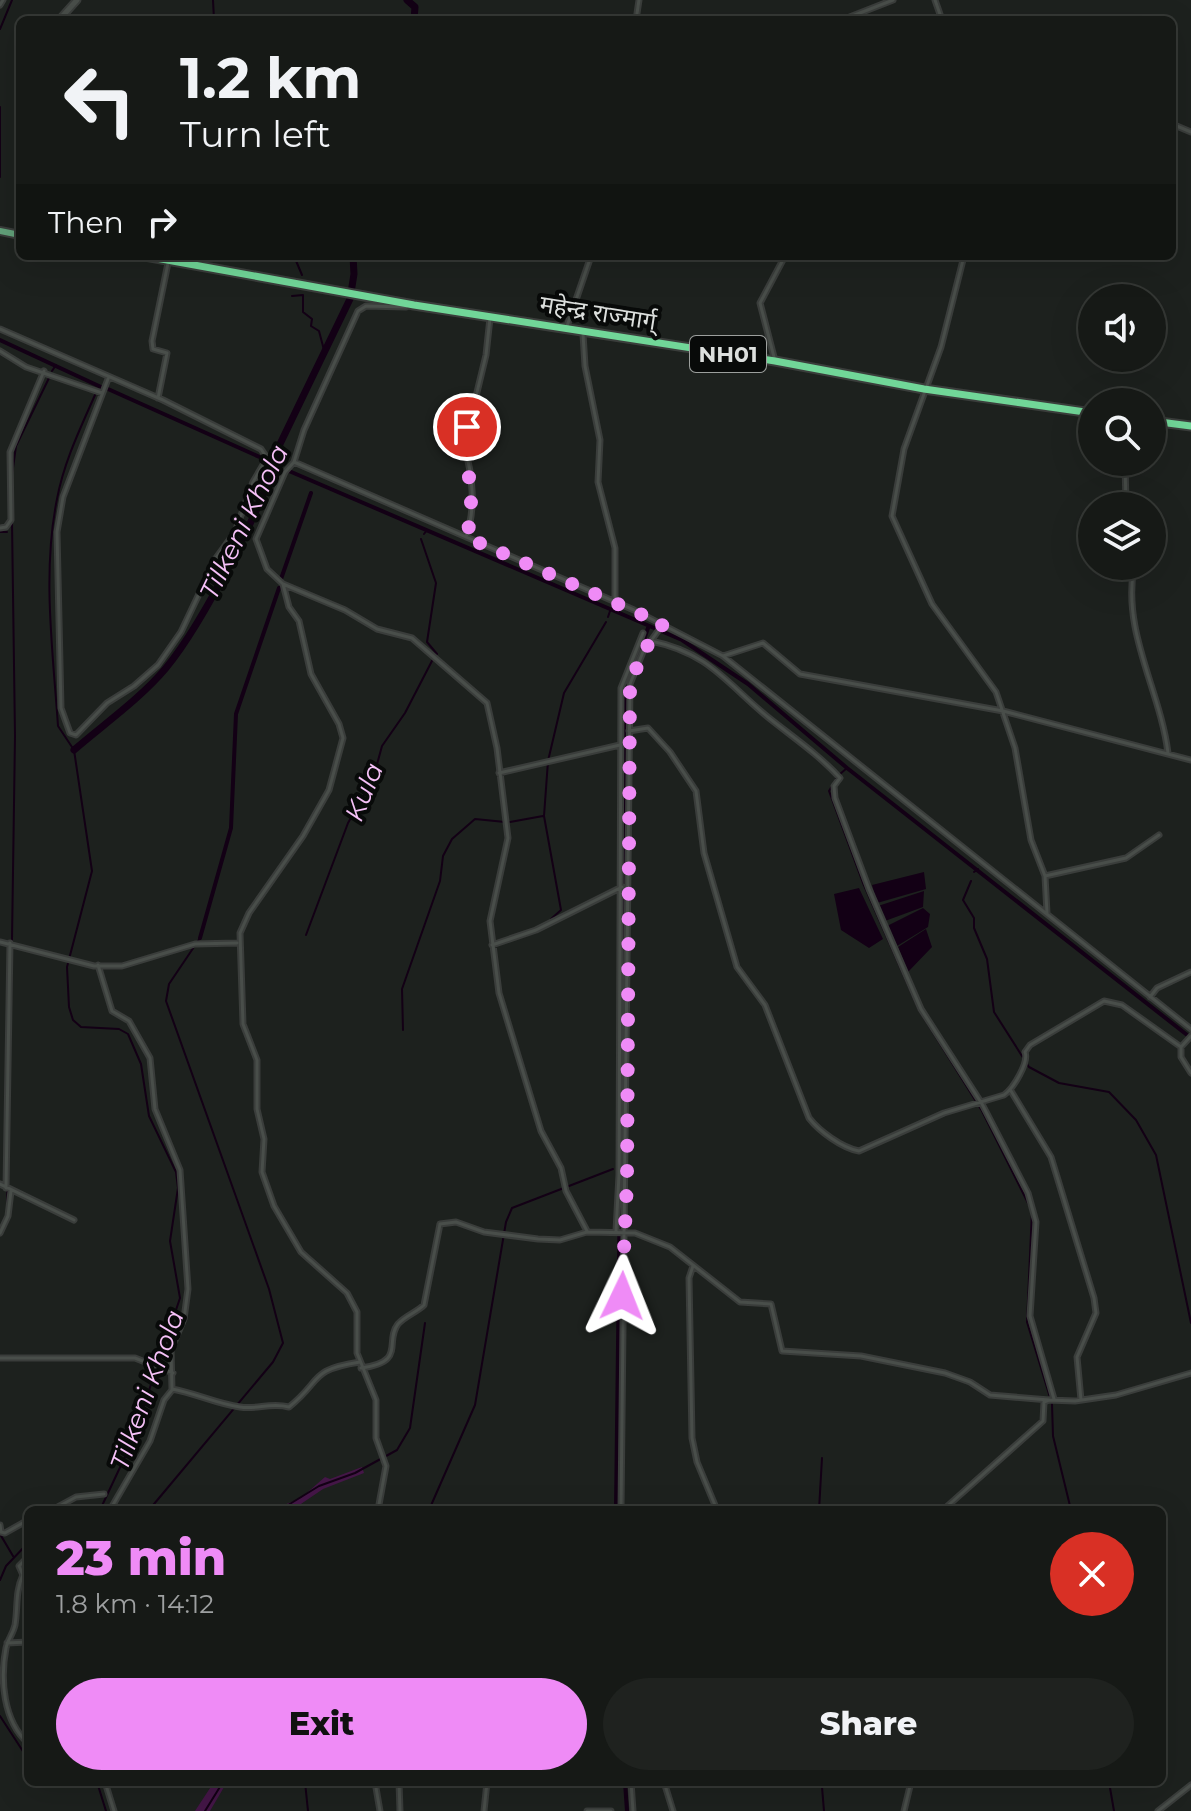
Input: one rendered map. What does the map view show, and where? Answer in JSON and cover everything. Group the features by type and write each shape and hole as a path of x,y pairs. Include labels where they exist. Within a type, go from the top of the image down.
{"highway":[{"name":"महेन्द्र राज्मार्ग्","path":"163,260 414,305 775,361 924,389 1078,411"},
{"path":"1166,423 1191,426"}],"street":[{"path":"0,5 3,0"},
{"path":"63,16 77,0"},
{"path":"852,16 893,0"},
{"path":"566,329 590,260"},
{"path":"775,361 760,303 783,260"},
{"path":"963,260 941,347 904,449 892,516 932,604 983,670 1003,711 1015,748 1031,840 1045,876 1047,913"},
{"path":"158,398 167,353 153,349 152,341 168,261"},
{"path":"414,305 399,309 366,306 358,311 304,430 294,462 285,472 256,539 267,569 283,584 345,610 362,623 422,644 487,703 508,838 505,865 491,907 492,945 499,993 519,1063 532,1093 541,1131 561,1168 566,1191 587,1232"},
{"path":"466,537 473,514 465,437 486,355 490,315"},
{"path":"0,329 108,379 158,398 261,449 267,458 253,482 235,532 216,558 181,632 158,665 134,686 107,703 76,735 70,733 63,722 61,708 57,532 63,497 108,379"},
{"path":"582,332 585,366 600,440 598,482 615,548 615,601"},
{"path":"0,351 26,367 102,393"},
{"path":"0,528 6,527 11,520 10,452 44,371"},
{"path":"294,462 615,601 723,656 960,848 1047,913 1191,1029"},
{"path":"1131,580 1137,643 1165,729 1168,753"},
{"path":"283,584 284,595 299,621 311,674 339,724 343,738 329,790 249,913 239,943 243,957 243,1024 257,1060 257,1109 264,1139 265,1182 274,1206 301,1252 352,1299 359,1321 356,1343 361,1368 376,1400 376,1438 385,1461 379,1506"},
{"path":"621,1506 630,684 662,626"},
{"path":"616,1231 622,887 621,688 643,633"},
{"path":"651,641 689,653 726,678 767,717 811,748 840,778 834,786 835,798 921,1009 979,1104 1034,1211 1030,1316 1051,1400"},
{"path":"723,656 763,643 800,674 1003,711 1191,760"},
{"path":"629,731 648,728 670,752 696,791 704,853 737,967 765,1005 797,1092 815,1126 859,1151 944,1113 1011,1091 1026,1062 1025,1052 1030,1045 1109,1000 1122,1005 1144,1023 1156,1026 1183,1045"},
{"path":"499,773 621,745"},
{"path":"1045,876 1126,858 1159,835"},
{"path":"492,945 536,930 622,887"},
{"path":"0,942 80,965 122,966 197,944 239,943"},
{"path":"0,1233 8,1216 10,943"},
{"path":"98,965 112,1011 129,1021 150,1058 155,1109 180,1170 188,1289 184,1319 171,1350 172,1389 164,1400 150,1441 112,1506"},
{"path":"1150,997 1157,988 1191,972"},
{"path":"1191,1036 1183,1045 1181,1057 1191,1073"},
{"path":"1011,1091 1051,1157 1094,1298 1096,1313 1077,1357 1081,1400"},
{"path":"0,1184 74,1220"},
{"path":"361,1368 373,1367 388,1357 399,1323 424,1305 440,1224 456,1222 484,1232 538,1239 560,1240 587,1232 626,1231 661,1242 740,1302 771,1304 782,1351 861,1356 945,1373 970,1382 990,1395 1081,1400 1116,1395 1191,1373"},
{"path":"693,1266 689,1278 692,1438 697,1462 715,1506"},
{"path":"0,1358 135,1358 173,1373"},
{"path":"172,1389 234,1406 252,1408 270,1403 289,1407 321,1373 334,1366 360,1362"},
{"path":"947,1506 1043,1421 1044,1402 1051,1400"},
{"path":"59,1506 76,1497 104,1494"},
{"path":"0,1525 1,1532 5,1533 24,1522"},
{"path":"24,1561 19,1566 23,1575 16,1589 17,1612 14,1632 7,1643 2,1683 14,1724 24,1738"},
{"path":"7,1643 24,1642"},
{"path":"1158,1811 1191,1785"},
{"path":"106,1786 114,1811"},
{"path":"376,1786 380,1811"},
{"path":"399,1786 400,1811"},
{"path":"484,1811 487,1786"},
{"path":"631,1786 633,1811"},
{"path":"665,1786 673,1811"},
{"path":"904,1811 910,1786"},
{"path":"587,1811 611,1811"}],"shaded area":[{"path":"924,872 926,889 877,903 872,885"},
{"path":"859,888 883,939 869,948 841,930 834,894"},
{"path":"924,891 923,907 885,921 878,906"},
{"path":"923,908 930,914 928,927 897,946 887,926"},
{"path":"926,929 932,947 908,972 898,947"},
{"path":"362,1467 364,1473 323,1489 298,1506 282,1506 301,1498 325,1477 330,1479"},
{"path":"211,1786 225,1786 210,1811 195,1811"}],"waterway":[{"path":"0,29 12,0"},
{"path":"213,0 214,16"},
{"name":"Tilkeni Khola","path":"407,0 415,7 414,16"},
{"path":"0,107 0,177"},
{"path":"296,260 302,275"},
{"name":"Tilkeni Khola","path":"74,750 133,701 166,668 215,592 262,496 280,444 350,299 353,260"},
{"path":"292,296 303,295 303,312 312,319 311,326 319,331 324,350"},
{"path":"0,340 101,387"},
{"path":"52,371 56,365"},
{"path":"12,475 16,446 49,378"},
{"path":"108,389 264,459"},
{"name":"Tilkeni Khola","path":"95,395 60,485 50,555 50,612 58,726 74,750 92,871 67,967 69,1007 73,1020 81,1027 119,1029 128,1034 141,1064 149,1116 176,1172 178,1188 170,1241 180,1298 131,1444 102,1506"},
{"name":"Tilkeni Khola","path":"272,463 279,467"},
{"path":"289,471 682,640 748,684 847,768 1191,1038"},
{"path":"281,579 311,493"},
{"path":"12,522 15,736 12,940"},
{"name":"Kula","path":"424,534 427,530"},
{"path":"0,532 7,532"},
{"name":"Kula","path":"421,539 436,583 427,642 437,654"},
{"path":"200,938 231,828 236,714 279,588"},
{"path":"608,617 610,611"},
{"path":"551,919 561,910 544,816 548,761 564,693 606,622"},
{"path":"616,1506 626,691 648,628"},
{"name":"Kula","path":"306,935 348,823 373,779 382,746 405,713 434,657"},
{"path":"840,774 847,768"},
{"path":"837,778 829,791 863,883 919,1010 982,1111 1032,1211 1027,1322 1052,1404 1053,1436 1070,1506"},
{"path":"510,822 543,816"},
{"path":"403,1030 402,989 440,881 443,856 452,839 475,819 505,822"},
{"path":"974,872 978,869"},
{"path":"971,881 963,900 974,918 974,928 987,959 994,1012 1029,1067 1059,1083 1109,1092 1136,1120 1156,1155 1191,1323"},
{"path":"152,1506 273,1362 283,1343 269,1289 166,1001 169,984 200,938"},
{"path":"7,1210 12,946"},
{"path":"431,1506 475,1405 506,1222 512,1208 613,1169"},
{"path":"286,1506 319,1486 355,1473 397,1450 410,1428 425,1323"},
{"path":"819,1506 822,1458"},
{"path":"0,1534 13,1556"},
{"name":"Tilkeni Khola","path":"0,1580 6,1566 24,1547"},
{"name":"Tilkeni Khola","path":"0,1716 24,1753"},
{"name":"Tilkeni Khola","path":"98,1786 106,1811"},
{"path":"205,1811 221,1786"},
{"path":"305,1786 308,1811"},
{"path":"625,1786 627,1811"},
{"path":"823,1786 824,1811"},
{"path":"1110,1786 1114,1811"}],"route":[{"path":"467,427 464,446 469,461 473,514 466,537 663,624 643,652 630,684 627,1181 622,1296"}]}
